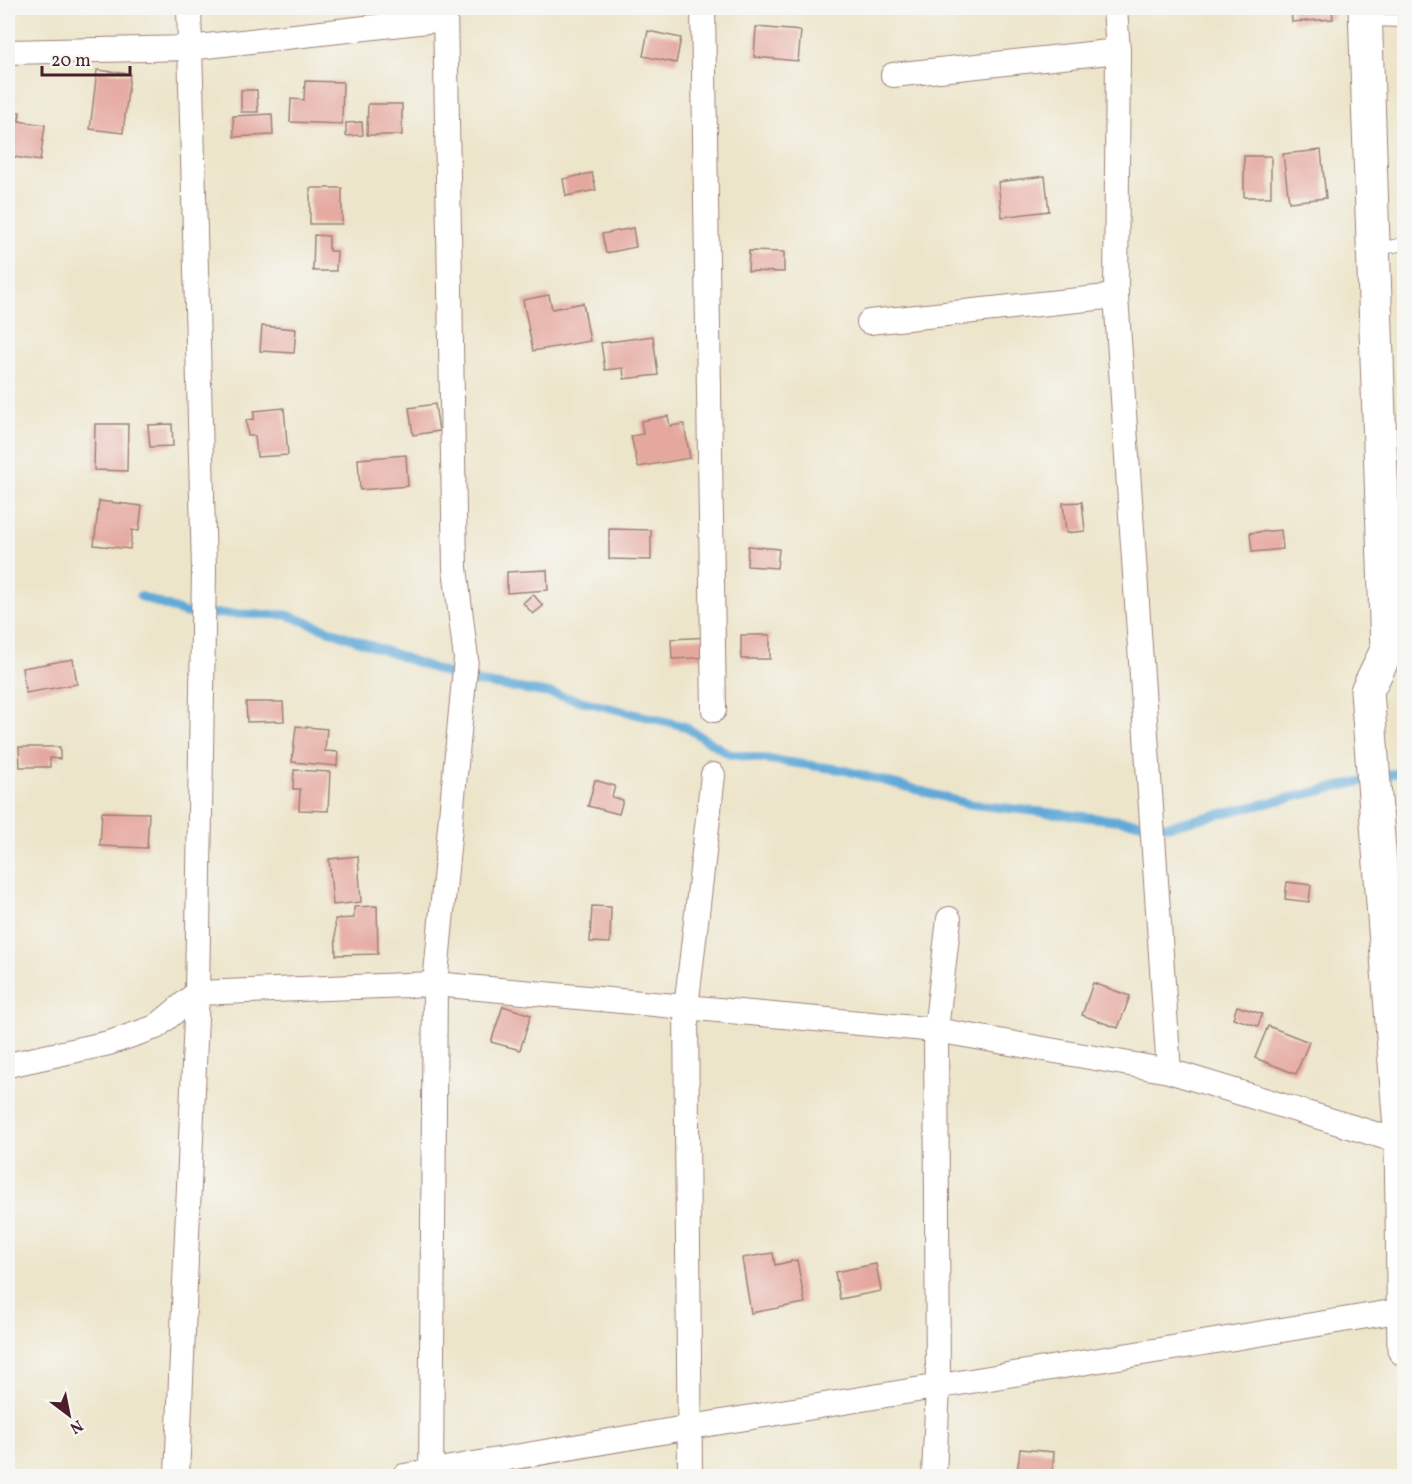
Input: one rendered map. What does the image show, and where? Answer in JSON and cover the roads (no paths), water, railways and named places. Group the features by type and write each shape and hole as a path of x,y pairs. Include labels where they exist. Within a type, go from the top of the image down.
{"street":[{"path":"177,1476 197,993 204,570 189,8"},
{"path":"703,8 714,710"},
{"path":"1114,8 1118,51 1116,296 1169,1071"},
{"path":"8,52 189,48 445,13 455,568 466,659 435,984 431,1474"},
{"path":"1365,14 1389,247 1387,650 1367,691 1401,1142 1404,1349"},
{"path":"893,75 1118,51"},
{"path":"869,322 1116,296"},
{"path":"690,1476 686,1008 713,775"},
{"path":"934,1476 938,1386 936,1030 949,919"},
{"path":"8,1065 109,1043 156,1027 197,993 435,984 936,1030 1169,1071 1401,1142"},
{"path":"404,1476 431,1474 691,1427 1404,1310"}],"lane":[{"path":"1365,14 1404,21"}],"waterway":[{"path":"140,596 185,613 287,615 465,680 553,694 684,726 729,754 844,770 969,804 1168,826 1367,780"},
{"path":"1380,777 1404,771"}]}
